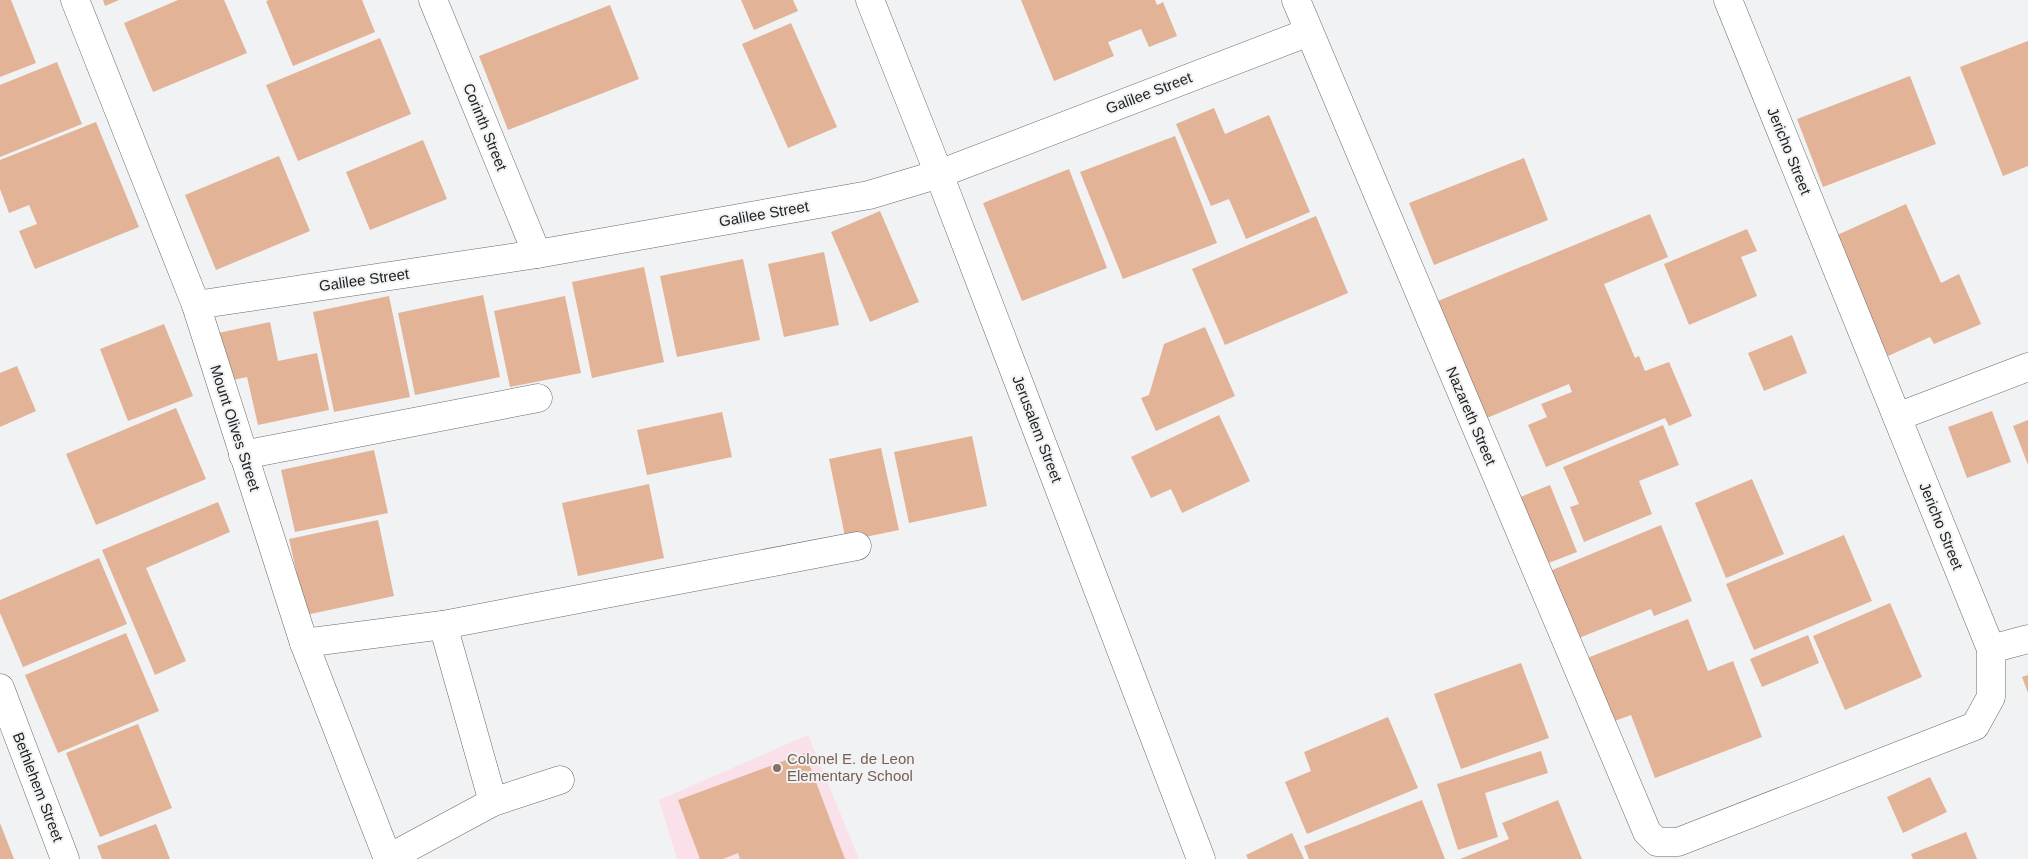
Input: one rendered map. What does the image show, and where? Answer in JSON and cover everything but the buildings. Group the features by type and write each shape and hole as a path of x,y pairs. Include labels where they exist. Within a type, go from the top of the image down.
{"street":[{"name":"Mount Olives Street","path":"75,0 196,305 304,643 387,859"},
{"name":"Corinth Street","path":"433,0 537,254"},
{"name":"Jerusalem Street","path":"870,0 939,174 1201,859"},
{"name":"Nazareth Street","path":"1296,0 1647,832"},
{"name":"Jericho Street","path":"1647,832 1657,842 1678,842 1975,726 1991,698 1991,649 1728,0"},
{"name":"Galilee Street","path":"196,305 537,254 869,195 939,174 1308,32"},
{"path":"1897,417 2028,367"},
{"path":"244,455 538,398"},
{"path":"304,643 444,624 857,546"},
{"path":"444,624 493,802"},
{"path":"1991,649 2028,639"},
{"name":"Bethlehem Street","path":"0,688 65,859"},
{"path":"387,859 493,802 560,780"}],"shaded area":[{"name":"Colonel E. de Leon Elementary School","path":"808,735 859,859 677,859 659,800"}],"place":[{"name":"Colonel E. de Leon Elementary School","path":"777,768"}]}
